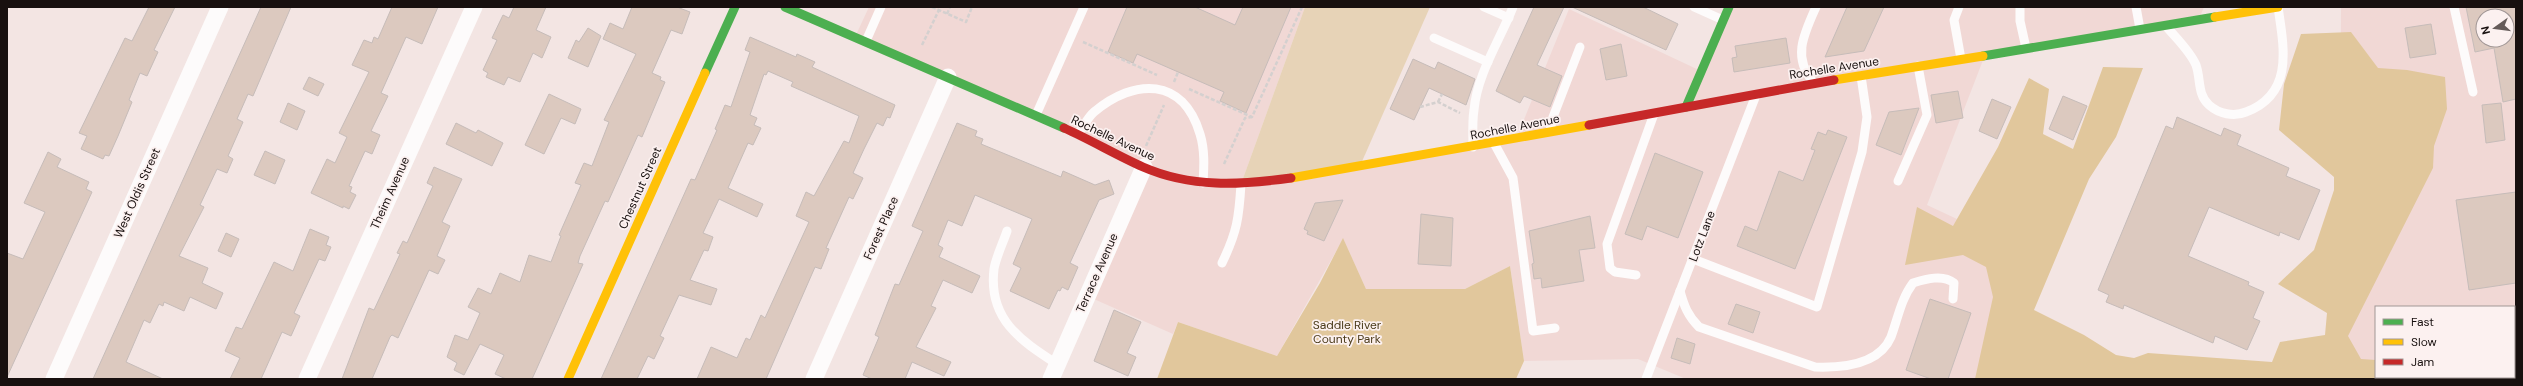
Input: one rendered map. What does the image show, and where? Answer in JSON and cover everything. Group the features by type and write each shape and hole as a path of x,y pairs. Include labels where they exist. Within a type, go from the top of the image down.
{"street":[{"name":"West Oldis Street","path":"54,379 220,7"},
{"name":"Theim Avenue","path":"307,379 474,7"},
{"name":"Chestnut Street","path":"568,379 735,7"},
{"name":"Rochelle Avenue","path":"785,7 1078,134 1144,167 1179,179 1203,183 1241,184 1289,178 1473,147 1757,93 2166,25 2202,13 2278,7"},
{"path":"1686,107 1729,7"},
{"name":"Forest Place","path":"814,379 948,77"},
{"name":"Terrace Avenue","path":"1054,371 1144,167"}],"lane":[{"path":"866,41 881,7"},
{"path":"1036,116 1084,7"},
{"path":"1484,7 1509,18"},
{"path":"1473,147 1474,109 1488,62 1513,7"},
{"path":"1694,7 1723,20"},
{"path":"1814,84 1805,70 1800,50 1801,40 1816,7"},
{"path":"1959,7 1954,20 1961,59"},
{"path":"2020,7 2020,21 2026,48"},
{"path":"2136,7 2140,29"},
{"path":"2166,25 2195,64 2203,98 2216,110 2236,115 2247,112 2270,98 2282,75 2282,39 2278,7"},
{"path":"2454,7 2473,92"},
{"path":"1434,38 1488,62"},
{"path":"1550,133 1553,117 1580,47"},
{"path":"1898,181 1927,115 1918,66"},
{"path":"1693,259 1817,307 1862,152 1867,117 1862,76"},
{"path":"1078,134 1093,113 1113,99 1136,89 1156,87 1169,92 1189,109 1200,134 1204,164 1203,183"},
{"name":"Lotz Lane","path":"1646,379 1757,93"},
{"path":"1636,275 1615,272 1610,268 1607,244 1655,113"},
{"path":"1494,143 1513,178 1533,330 1555,328"},
{"path":"1222,263 1235,235 1239,218 1241,184"},
{"path":"1007,231 994,268 994,296 1001,316 1022,341 1054,371"},
{"path":"1680,291 1683,306 1689,317 1699,327 1815,367 1832,368 1850,367 1880,353 1890,338 1905,294 1913,283 1940,278 1948,279 1954,284 1953,298"}],"path":[{"path":"932,7 966,22 972,7"},
{"path":"947,14 950,7"},
{"path":"1252,117 1302,7"},
{"path":"914,62 939,10"},
{"path":"1079,49 1086,35"},
{"path":"1082,42 1160,76"},
{"path":"1145,149 1178,72"},
{"path":"1167,79 1181,85"},
{"path":"1188,88 1252,117"},
{"path":"1438,102 1442,94"},
{"path":"1420,107 1438,102 1474,119"},
{"path":"1204,164 1222,166 1245,118 1252,117"},
{"path":"1139,146 1149,150"}],"shaded area":[{"path":"869,7 1305,7 1241,184 1516,139 1569,9 1701,71 1729,7 2204,7 2199,19 1985,55 1927,205 2051,263 1991,379 1686,379 1638,359 1524,361 1510,266 1465,289 1366,289 1343,239 1277,356 1178,322 1173,334 1087,296 1144,167 855,37"},
{"path":"1305,7 1430,7 1360,166 1241,184"},
{"path":"2341,7 2516,7 2516,340 2515,306 2375,306 2375,361 2340,366"}],"green space":[{"path":"2351,32 2378,68 2407,70 2445,77 2447,109 2434,146 2433,168 2348,336 2361,359 2375,360 2375,378 2515,378 2516,340 2516,379 1975,379 1993,297 1986,267 1963,255 1905,265 1917,207 1953,226 1998,147 2029,78 2049,89 2043,134 2073,149 2103,67 2143,68 2116,137 2089,179 2034,310 2084,335 2116,355 2134,358 2148,353 2272,362 2280,342 2325,335 2327,313 2278,284 2314,250 2334,190 2334,177 2279,130 2284,84 2301,34"},
{"name":"Saddle River County Park","path":"1343,238 1366,289 1465,289 1510,266 1524,361 1516,379 1157,379 1178,322 1277,356 1320,283"}],"building":[{"path":"149,7 175,7 154,50 158,52 147,76 140,73 129,100 132,102 118,136 109,156 105,155 103,159 81,149 87,136 79,133 125,38 132,41"},
{"path":"261,7 291,7 253,96 248,94 237,119 243,122 228,156 233,159 227,173 217,169 200,205 204,207 179,256 208,268 202,283 223,293 216,309 190,297 184,311 164,302 163,306 159,304 150,323 144,320 126,362 163,379 93,379"},
{"path":"392,7 438,7 422,44 406,37 381,93 388,96 371,131 380,135 372,154 365,151 349,186 352,187 350,192 356,195 349,209 343,206 343,208 311,193 327,159 335,163 347,137 339,133 369,72 352,65 364,40 372,43 374,37 378,39"},
{"path":"514,7 546,7 536,30 551,37 542,58 533,53 520,82 508,77 504,85 486,77 488,73 483,70 497,40 492,38 503,15 509,18"},
{"path":"632,7 677,7 690,12 682,34 671,30 652,73 661,77 660,80 665,82 642,137 638,135 608,202 605,201 580,256 578,263 583,264 532,379 506,379 495,374 504,355 480,344 464,375 454,370 457,363 447,357 455,335 468,340 480,313 468,307 478,288 491,294 500,273 520,282 529,255 551,262 561,236 559,235 581,185 575,183 584,163 592,166 609,122 604,120 636,54 603,39 610,23 623,29"},
{"path":"1127,7 1195,7 1235,25 1243,7 1291,7 1246,113 1220,101 1224,92 1137,54 1133,63 1108,52"},
{"path":"1534,7 1564,7 1537,65 1562,76 1550,107 1524,96 1520,103 1496,91"},
{"path":"1572,7 1643,7 1678,24 1666,50"},
{"path":"1847,7 1884,7 1864,51 1825,57"},
{"path":"2466,7 2516,7 2516,99 2503,102 2494,48 2475,52"},
{"path":"2431,24 2436,54 2410,58 2405,28"},
{"path":"588,28 601,36 588,67 568,58 576,40 579,42"},
{"path":"750,37 796,57 797,54 815,62 812,67 895,105 890,118 887,117 883,126 877,123 864,149 853,173 863,178 853,199 849,197 826,248 829,249 821,269 815,267 766,379 697,379 711,347 737,358 746,338 750,340 761,315 765,318 809,222 796,216 806,192 814,196 844,141 849,143 859,116 791,86 793,82 768,71 766,75 764,74 750,115 757,118 754,125 761,128 753,145 748,143 728,188 763,204 757,217 719,199 703,233 713,237 708,251 704,250 690,280 717,289 711,305 679,295 660,336 664,338 654,359 648,356 637,379 601,379 691,179 695,180 717,130 715,129 725,105 731,107 750,52 745,50"},
{"path":"1786,38 1790,63 1734,72 1732,58 1737,57 1735,46"},
{"path":"1621,44 1627,76 1606,80 1600,49"},
{"path":"1413,59 1435,69 1438,62 1475,79 1466,105 1429,88 1414,120 1390,109"},
{"path":"309,77 324,84 318,96 303,89"},
{"path":"1958,91 1963,118 1936,123 1931,95"},
{"path":"549,94 581,109 575,124 561,118 544,154 525,145"},
{"path":"2063,96 2087,106 2073,140 2049,129"},
{"path":"1992,99 2011,107 1997,139 1979,131"},
{"path":"288,103 305,111 297,130 280,122"},
{"path":"2501,103 2505,140 2486,143 2482,105"},
{"path":"1919,108 1901,155 1876,145 1889,112"},
{"path":"2177,117 2221,136 2224,128 2241,135 2237,145 2289,168 2286,176 2320,190 2299,240 2280,232 2279,236 2209,207 2188,256 2249,282 2248,285 2264,292 2253,318 2260,321 2247,350 2215,336 2213,343 2124,305 2123,309 2106,302 2109,295 2098,290 2166,126 2173,129"},
{"path":"456,123 476,133 478,130 503,143 492,166 446,144"},
{"path":"957,123 977,131 975,136 983,139 981,144 1061,177 1063,171 1095,185 1109,180 1114,194 1099,200 1070,263 1078,267 1068,290 1062,287 1060,291 1058,290 1049,309 1010,291 1021,268 1013,264 1032,219 975,195 962,226 948,220 938,245 943,248 939,257 980,276 972,293 943,280 931,306 936,308 916,347 951,362 944,376 912,362 905,379 872,379 863,375 879,337 875,335 895,284 899,285 923,231 912,226"},
{"path":"1828,130 1847,137 1795,269 1737,246 1745,226 1757,231 1779,171 1803,181 1815,150 1811,149 1818,132 1826,135"},
{"path":"265,151 285,160 275,184 254,175"},
{"path":"48,152 61,159 57,167 89,182 86,189 92,192 7,377 7,253 23,259 45,212 24,203"},
{"path":"1655,153 1703,172 1678,238 1647,226 1642,240 1625,234"},
{"path":"434,167 462,179 442,222 450,226 437,256 445,260 438,274 429,270 398,338 392,335 390,337 372,379 342,379 369,308 374,310 400,254 397,253 403,241 407,243 433,186 427,183"},
{"path":"2516,192 2516,283 2469,290 2456,200"},
{"path":"1343,200 1324,241 1307,234 1308,231 1304,229 1315,203"},
{"path":"1421,214 1453,218 1451,266 1418,264"},
{"path":"1590,216 1595,248 1579,250 1584,281 1542,288 1541,278 1534,279 1532,264 1534,263 1529,231"},
{"path":"310,229 329,237 326,245 331,247 325,261 319,259 294,313 300,316 291,336 282,332 261,379 230,379 240,358 225,351 236,327 242,329 274,262 293,271"},
{"path":"226,233 239,239 231,257 218,251"},
{"path":"1930,299 1971,313 1948,379 1931,379 1906,370"},
{"path":"1736,304 1760,312 1753,333 1728,324"},
{"path":"1114,310 1141,322 1127,353 1136,357 1128,376 1094,361"},
{"path":"1677,338 1695,344 1690,364 1671,358"}],"traffic: fast":[{"path":"705,73 735,7"},
{"path":"785,7 1064,128"},
{"path":"1686,107 1729,7"},
{"path":"1983,56 2215,17"}],"traffic: slow":[{"path":"2215,17 2278,7"},
{"path":"1834,80 1983,56"},
{"path":"568,379 705,73"},
{"path":"1291,178 1589,125"}],"traffic: jam":[{"path":"1589,125 1834,80"},
{"path":"1064,128 1143,167 1179,179 1197,182 1234,183 1291,178"}]}
